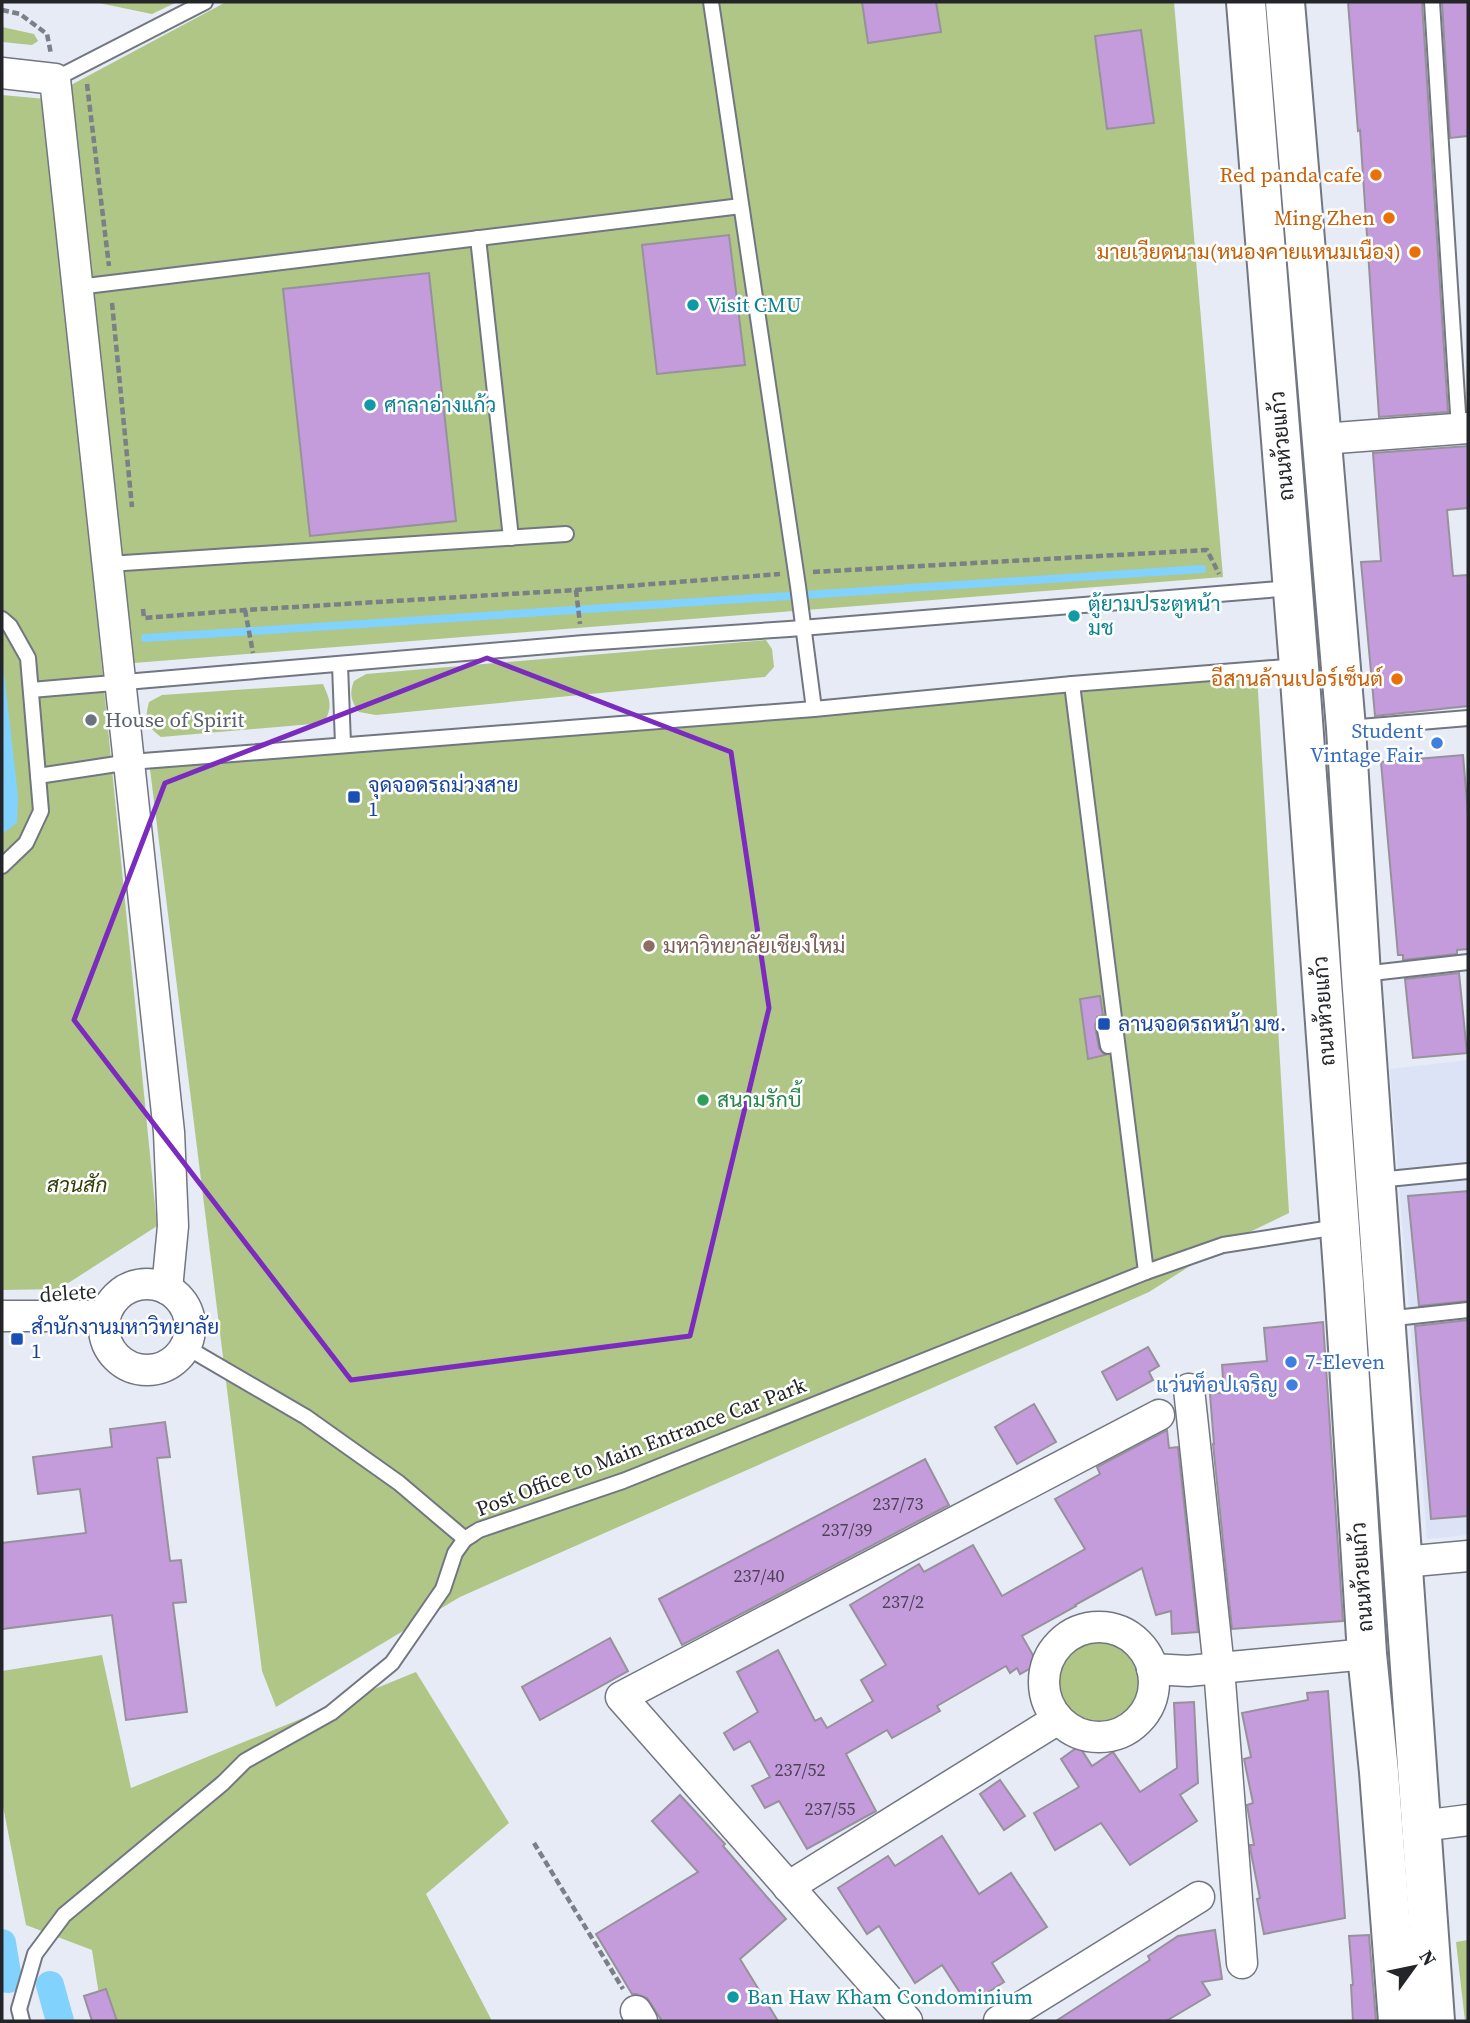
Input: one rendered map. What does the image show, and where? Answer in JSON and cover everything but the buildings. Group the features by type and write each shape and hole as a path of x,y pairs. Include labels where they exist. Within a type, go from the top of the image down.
{"main road":[{"name":"ถนนห้วยแก้ว","path":"1246,2 1299,666 1340,1227 1367,1654 1398,2021"},
{"name":"ถนนห้วยแก้ว","path":"1285,2 1346,728 1435,2021"},
{"path":"1293,588 1334,585"},
{"path":"1299,666 1341,663"},
{"path":"1383,1828 1421,1826"}],"street":[{"path":"2,73 55,79 169,1132 173,1226 167,1289"},
{"path":"1322,439 1463,429"},
{"path":"1189,1388 1219,1668 1242,1963"},
{"path":"907,2021 621,1697 1159,1415"},
{"path":"1402,1562 1468,1556"},
{"path":"1081,1630 1116,1630 1132,1639 1144,1653 1152,1669 1150,1702 1142,1716 1130,1728 1108,1736 1085,1736 1070,1729 1058,1719 1048,1704 1044,1686 1045,1668 1053,1652 1065,1639 1081,1630"},
{"path":"1152,1669 1188,1671 1367,1654"},
{"path":"788,1887 1058,1719"},
{"path":"1421,1826 1468,1820"},
{"path":"999,2021 1199,1897"}],"lane":[{"path":"55,79 205,2"},
{"path":"711,2 801,604 814,709"},
{"path":"1432,2 1463,429"},
{"path":"78,287 741,206"},
{"path":"478,238 511,538"},
{"path":"108,564 566,534"},
{"path":"31,690 583,643 1293,588"},
{"path":"2,619 10,626 28,657 41,811 26,843 2,866"},
{"path":"340,665 343,744"},
{"path":"38,776 130,762 814,709 1072,684 1299,666"},
{"path":"1072,684 1146,1272"},
{"path":"1346,728 1468,718"},
{"path":"1362,975 1468,962"},
{"path":"1104,1024 1146,1272"},
{"path":"1377,1180 1468,1171"},
{"path":"22,2021 19,2009 35,1954 64,1914 223,1783 245,1761 331,1713 392,1664 443,1588 455,1553 465,1539 479,1530 623,1481 1146,1272 1223,1245 1340,1227"},
{"path":"2,1316 105,1326 112,1302 123,1291 137,1285 152,1284 167,1289 180,1298 191,1323 190,1336 182,1353 306,1417 400,1483 465,1539"},
{"path":"1386,1319 1468,1310"}],"path":[{"path":"2,10 20,14 47,34 55,79"},
{"path":"576,590 580,620"},
{"path":"245,610 251,645"},
{"path":"105,1326 108,1347 118,1360 132,1368 148,1371 164,1367 182,1353"},
{"path":"534,1843 639,2016"}],"highlighted area":[{"path":"487,658 731,752 769,1008 690,1336 351,1380 74,1020 165,783"}],"shaded area":[{"path":"1468,1060 1468,1535 1427,1539 1390,1069"}],"green space":[{"path":"94,2 177,2 152,14"},
{"path":"226,2 1174,2 1223,577 134,663 71,85"},
{"path":"2,27 34,34 38,41 32,45 2,42"},
{"name":"สวนสัก","path":"2,95 46,99 157,1226 59,1289 2,1290"},
{"path":"766,640 772,649 774,667 765,677 376,715 359,712 352,697 354,681 366,674"},
{"path":"1257,674 1289,1213 1223,1245 1149,1292 460,1597 276,1707 262,1671 149,761"},
{"path":"323,684 330,703 324,723 161,737 147,719 149,702 162,695"},
{"path":"1099,1641 1114,1644 1127,1653 1136,1666 1139,1681 1136,1696 1127,1709 1114,1718 1099,1721 1084,1718 1071,1709 1062,1696 1059,1681 1062,1666 1071,1653 1084,1644"},
{"path":"102,1655 131,1788 416,1672 509,1823 426,1894 492,2021 103,2021 92,1950 26,1925 2,1801 2,1671"},
{"path":"1468,1940 1468,2021 1465,2021 1456,1942"}],"water":[{"path":"2,655 18,796 17,823 2,834"}],"waterway":[{"path":"145,638 1202,569"},
{"path":"2,1943 8,1979"},
{"path":"50,1985 60,2021"}],"place":[{"name":"Red panda cafe","path":"1376,175"},
{"name":"Ming Zhen","path":"1389,218"},
{"name":"มายเวียดนาม(หนองคายแหนมเนือง)","path":"1415,252"},
{"name":"Visit CMU","path":"693,305"},
{"name":"ศาลาอ่างแก้ว","path":"370,405"},
{"name":"ตู้ยามประตูหน้า มช","path":"1074,616"},
{"name":"อีสานล้านเปอร์เซ็นต์","path":"1397,679"},
{"name":"House of Spirit","path":"91,720"},
{"name":"Student Vintage Fair","path":"1437,743"},
{"name":"จุดจอดรถม่วงสาย 1","path":"354,797"},
{"name":"มหาวิทยาลัยเชียงใหม่","path":"649,946"},
{"name":"ลานจอดรถหน้า มช.","path":"1104,1024"},
{"name":"สนามรักบี้","path":"703,1100"},
{"name":"สํานักงานมหาวิทยาลัย 1","path":"17,1339"},
{"name":"7-Eleven","path":"1291,1362"},
{"name":"แว่นท็อปเจริญ","path":"1292,1385"},
{"name":"Ban Haw Kham Condominium","path":"733,1997"}]}
